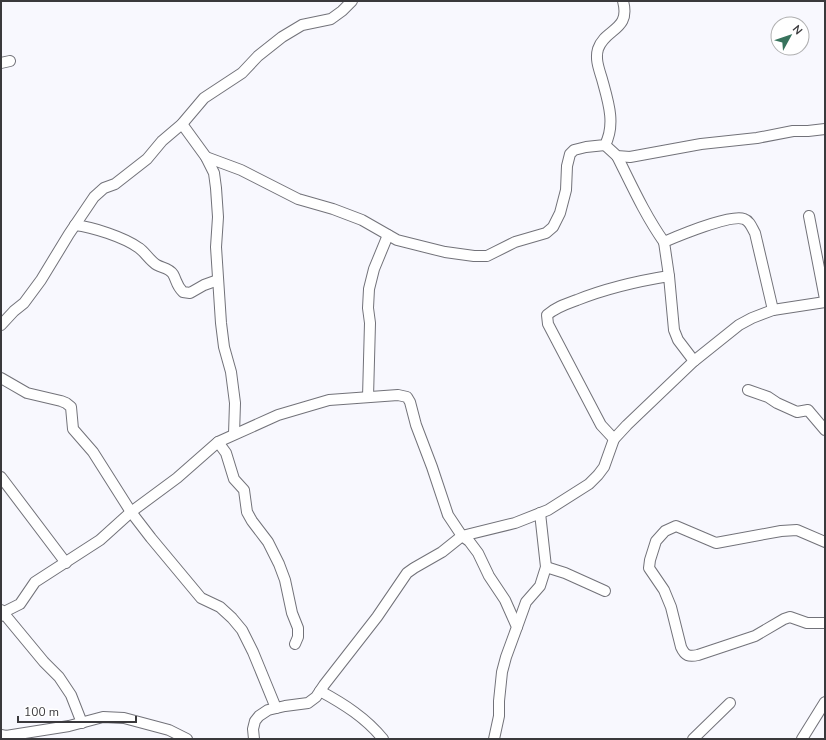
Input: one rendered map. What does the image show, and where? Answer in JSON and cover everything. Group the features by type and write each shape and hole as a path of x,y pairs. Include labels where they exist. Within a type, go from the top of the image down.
{"street":[{"path":"1,325 24,303 41,280 94,197 104,188 115,184 147,159 162,141 182,124 204,98 242,73 258,56 282,37 302,25 331,19 352,1"},
{"path":"605,145 609,137 611,125 608,100 597,60 598,50 602,41 615,30 623,20 626,11 623,1"},
{"path":"182,124 206,157 214,173 218,218 216,247 218,280 224,347 231,372 235,403 234,434"},
{"path":"617,156 630,157 701,144 757,138 793,131 825,129"},
{"path":"206,157 241,170 298,200 333,209 362,220 397,240 446,252 487,256 515,242 546,233 553,227 560,213 566,190 567,166 570,154 574,150 605,145 617,156 642,207 664,242 674,330 678,340 694,361"},
{"path":"254,739 253,729 255,721 259,716 268,710 308,703 316,697 377,617 407,574 414,568 442,552 462,536 515,523 540,514 589,484 604,467 614,439 627,424 694,361 739,325 773,310 825,301 809,216"},
{"path":"664,242 700,228 734,219 746,219 755,233 773,310"},
{"path":"75,225 86,226 105,232 139,248 156,265 167,269 172,273 177,287 183,292 190,293 204,285 218,280"},
{"path":"368,397 370,323 368,308 369,289 374,269 388,235"},
{"path":"614,439 601,425 548,324 547,315 552,310 565,304 600,291 669,276"},
{"path":"1,378 27,393 61,401 71,407 73,429 93,452 131,512 180,575 201,598 220,608 232,618 242,630 253,652 276,708"},
{"path":"748,390 768,397 797,412 808,410 825,430"},
{"path":"82,723 71,695 59,677 44,662 2,613 20,604 36,582 100,540 131,512 178,478 218,442 278,415 329,400 398,395 407,397 448,515 462,536 469,541 478,553 489,576 505,600 517,627"},
{"path":"218,442 226,453 234,479 244,490 247,512 268,542 279,564 285,580 292,613 298,628 298,637 294,644"},
{"path":"1,477 66,563"},
{"path":"494,739 499,716 502,672 506,657 526,602 540,586 546,567 540,514"},
{"path":"825,542 797,530 781,531 716,543 676,526 665,531 656,541 649,568 664,590 671,607 681,647 686,656 698,655 744,638 755,636 790,617 807,623 825,623"},
{"path":"546,567 565,573 605,591"},
{"path":"320,691 359,715 376,730 383,739"},
{"path":"802,739 822,715 825,702"},
{"path":"693,739 730,703"},
{"path":"1,735 14,737 69,726 103,717 124,718 168,730 187,739"}]}
